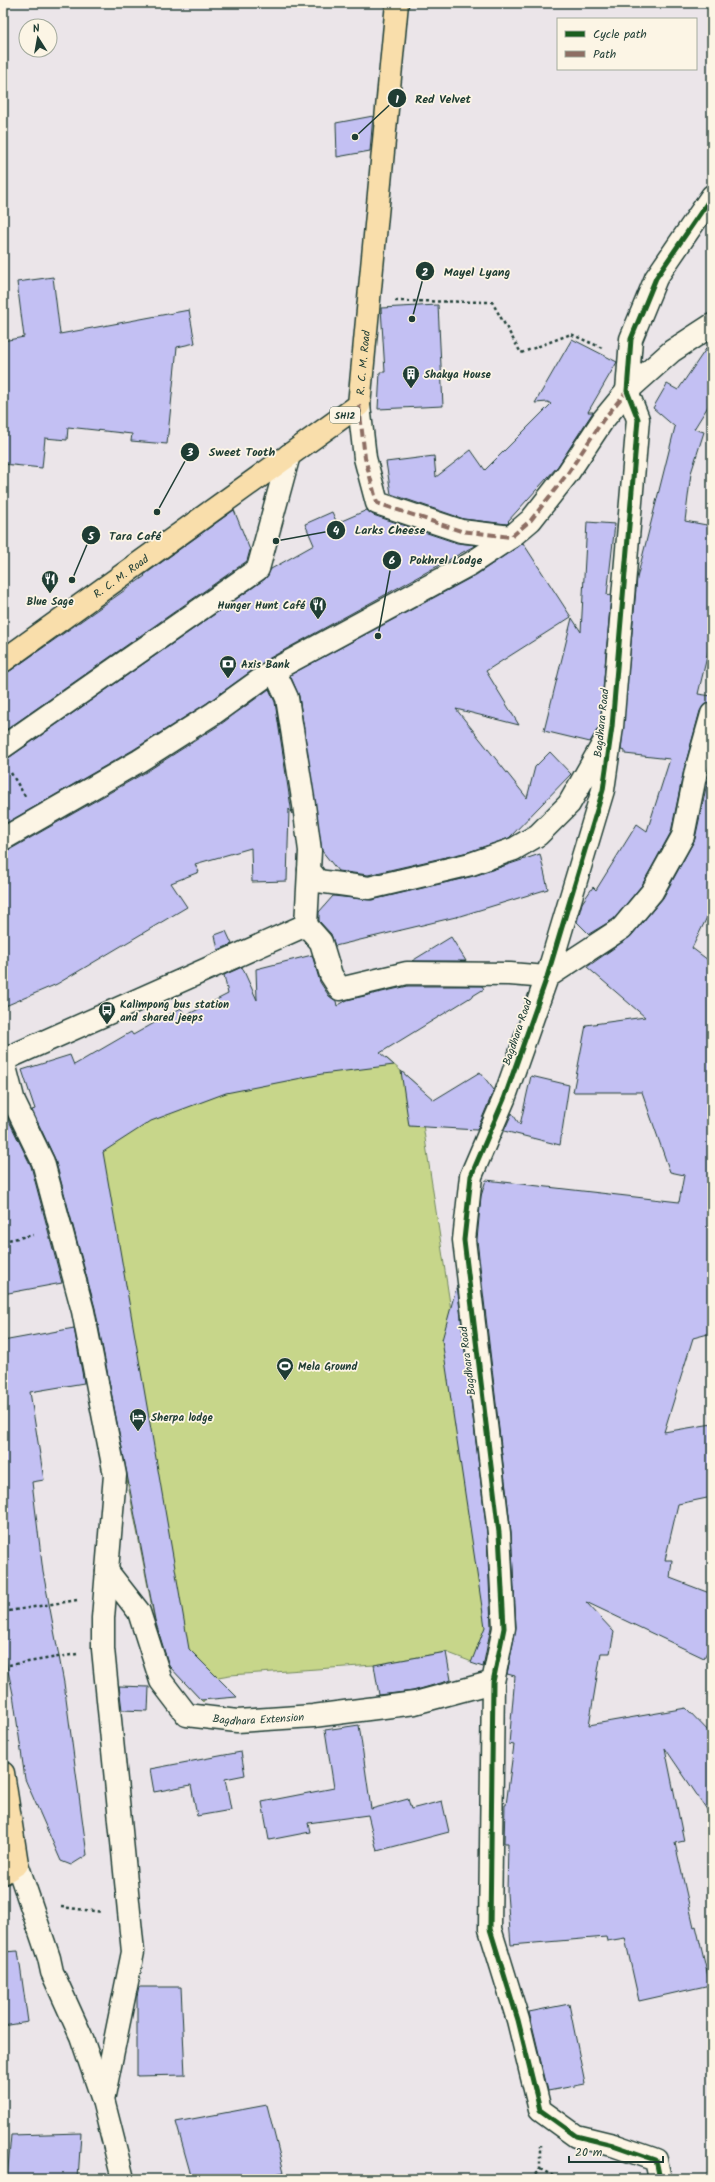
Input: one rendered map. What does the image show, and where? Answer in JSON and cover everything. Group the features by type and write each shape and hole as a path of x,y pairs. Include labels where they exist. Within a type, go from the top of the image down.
{"main road":[{"name":"R. C. M. Road","path":"3,661 359,405 397,3"},
{"path":"3,1773 10,1868"}],"street":[{"path":"627,391 631,339 656,278 712,196"},
{"path":"3,839 139,761 214,714 274,670 464,568 511,537 531,520 568,473 603,420 627,391 672,351 712,325"},
{"name":"Bagdhara Road","path":"627,391 638,419 612,727 603,790 547,977 504,1099 472,1176 464,1240 499,1533 504,1628 493,1682 490,1929 518,2020 540,2110 576,2136 613,2145 656,2160 660,2179"},
{"path":"359,405 365,458 377,503 461,531 511,537"},
{"path":"5,757 258,569 289,455"},
{"path":"274,670 287,698 296,745 310,851 306,925 321,942 331,975 340,989 407,973 510,974 547,977 622,928 652,892 683,836 696,771 712,714"},
{"path":"309,870 318,882 369,888 471,864 514,849 538,835 569,804 612,727"},
{"path":"103,2100 133,1952 103,1649 105,1596 115,1476 83,1311 43,1162 14,1102 3,1060 306,925"},
{"name":"Bagdhara Extension","path":"107,1571 140,1612 162,1681 187,1715 237,1721 313,1716 415,1704 493,1682"},
{"path":"10,1868 31,1904 49,1958 52,1972 81,2036 103,2100 123,2179"}],"path":[{"path":"369,301 492,302 521,353 571,334 630,361"},
{"path":"5,757 39,818"},
{"path":"3,1612 105,1596"},
{"path":"3,1666 103,1649"},
{"path":"31,1904 130,1916"},
{"path":"540,2169 559,2179"}],"green space":[{"name":"Mela Ground","path":"385,1057 417,1085 499,1629 485,1667 446,1652 374,1665 230,1675 218,1677 203,1702 162,1658 59,1133 157,1072 374,1067"}],"building":[{"path":"373,116 370,151 337,157 336,123"},
{"path":"53,277 60,334 189,310 195,343 177,347 167,444 131,441 132,434 68,427 67,440 45,438 42,468 3,464 3,341 24,337 17,282"},
{"path":"438,305 443,406 378,409 380,372 385,372 381,308"},
{"path":"572,339 617,362 588,412 593,412 558,466 508,521 509,522 507,524 464,519 391,494 386,462 434,456 436,477 471,450 485,470 551,404 548,402 535,403"},
{"path":"712,340 712,400 694,429 704,432 691,473 685,521 712,526 712,636 698,694 712,696 712,702 704,705 700,711 684,769 671,832 642,885 614,919 589,934 577,922 582,903 593,887 596,890 637,824 647,831 670,759 625,754 625,751 621,750 637,578 675,427 653,408 667,384 678,390"},
{"path":"234,510 250,550 247,561 3,732 3,673 10,671 145,576 144,575"},
{"path":"367,510 373,515 457,543 476,545 268,659 207,703 133,750 3,825 3,759 10,757 265,579 271,569 314,545 305,524 332,512 337,523"},
{"path":"587,522 615,524 607,595 611,596 600,725 590,742 544,731 572,618 581,632"},
{"path":"523,543 571,617 486,671 519,725 456,709 527,798 535,767 550,752 571,774 509,838 468,852 368,875 338,871 322,851 299,696 290,675 476,575"},
{"path":"269,689 275,702 292,814 289,809 287,881 252,882 251,848 195,864 199,872 171,883 187,907 57,984 3,1007 3,851 9,850 146,772 221,724"},
{"path":"712,760 712,907 692,948 712,963 712,1061 709,1085 710,1124 712,1124 712,1333 693,1338 664,1432 712,1424 712,1497 678,1504 665,1560 672,1560 670,1578 712,1594 712,1642 704,1658 586,1602 614,1632 610,1653 601,1653 589,1725 686,1708 712,1735 712,1817 665,1748 684,1841 675,1843 694,1927 696,1926 710,1985 639,2001 625,1938 607,1941 606,1937 511,1945 507,1893 508,1843 504,1843 505,1805 514,1745 509,1744 515,1676 507,1674 516,1627 511,1532 477,1240 481,1196 486,1180 679,1202 684,1175 670,1172 642,1092 573,1092 586,1025 645,1017 587,967 631,936 663,898 695,839"},
{"path":"540,854 548,889 460,916 335,946 331,934 319,921 319,912 333,896 372,900 474,876"},
{"path":"226,931 232,944 218,950 215,935"},
{"path":"451,937 466,961 412,961"},
{"path":"312,955 320,982 329,996 336,1001 337,1006 347,1000 408,986 482,986 484,989 380,1053 394,1065 322,1074 226,1093 151,1121 103,1152 189,1649 237,1697 201,1700 169,1666 155,1620 95,1308 55,1159 32,1110 35,1109 22,1070 70,1055 74,1065 131,1032 133,1035 181,1008 185,1016 228,994 224,975 242,967 257,1000 256,969"},
{"path":"401,1071 434,1100 480,1072 494,1090 477,1130 409,1126"},
{"path":"531,1076 569,1085 560,1145 504,1131 512,1113 520,1125"},
{"path":"7,1117 31,1166 62,1283 3,1294 3,1118"},
{"path":"457,1285 487,1534 491,1627 483,1667 471,1663 485,1627 442,1340"},
{"path":"74,1328 84,1383 30,1392 44,1480 32,1482 43,1572 64,1683 87,1855 71,1865 61,1861 25,1779 13,1694 3,1648 3,1341"},
{"path":"446,1652 451,1680 413,1691 379,1695 374,1665"},
{"path":"119,1686 149,1687 148,1711 122,1710"},
{"path":"359,1725 371,1809 408,1799 411,1809 442,1801 449,1832 377,1851 368,1815 308,1823 310,1832 269,1840 262,1802 334,1788 325,1730"},
{"path":"241,1752 245,1775 225,1779 231,1810 197,1816 191,1785 154,1792 150,1769"},
{"path":"18,1951 28,2022 3,2026 3,1952"},
{"path":"139,1987 181,1987 185,2075 137,2076 137,1997"},
{"path":"569,2004 585,2084 548,2091 529,2012"},
{"path":"267,2105 284,2172 252,2179 192,2179 176,2122"},
{"path":"81,2133 78,2179 7,2179 11,2135"}],"marked path":[{"path":"359,405 365,458 377,503 461,531 511,537 531,520 568,473 603,420 627,391"}],"cycle path":[{"path":"660,2179 656,2160 613,2145 576,2136 540,2110 518,2020 490,1929 493,1682 504,1628 499,1533 464,1240 471,1176 504,1099 547,977 603,790 612,727 638,419 627,391 631,339 656,278 712,196"}],"place":[{"name":"Red Velvet","path":"355,137"},
{"name":"Mayel Lyang","path":"412,319"},
{"name":"Shakya House","path":"411,389"},
{"name":"Sweet Tooth","path":"157,512"},
{"name":"Larks Cheese","path":"276,541"},
{"name":"Tara Café","path":"72,580"},
{"name":"Blue Sage","path":"50,594"},
{"name":"Hunger Hunt Café","path":"318,620"},
{"name":"Pokhrel Lodge","path":"378,636"},
{"name":"Axis Bank","path":"228,679"},
{"name":"Kalimpong bus station and shared jeeps","path":"107,1025"},
{"name":"Mela Ground","path":"285,1381"},
{"name":"Sherpa lodge","path":"138,1432"}]}
